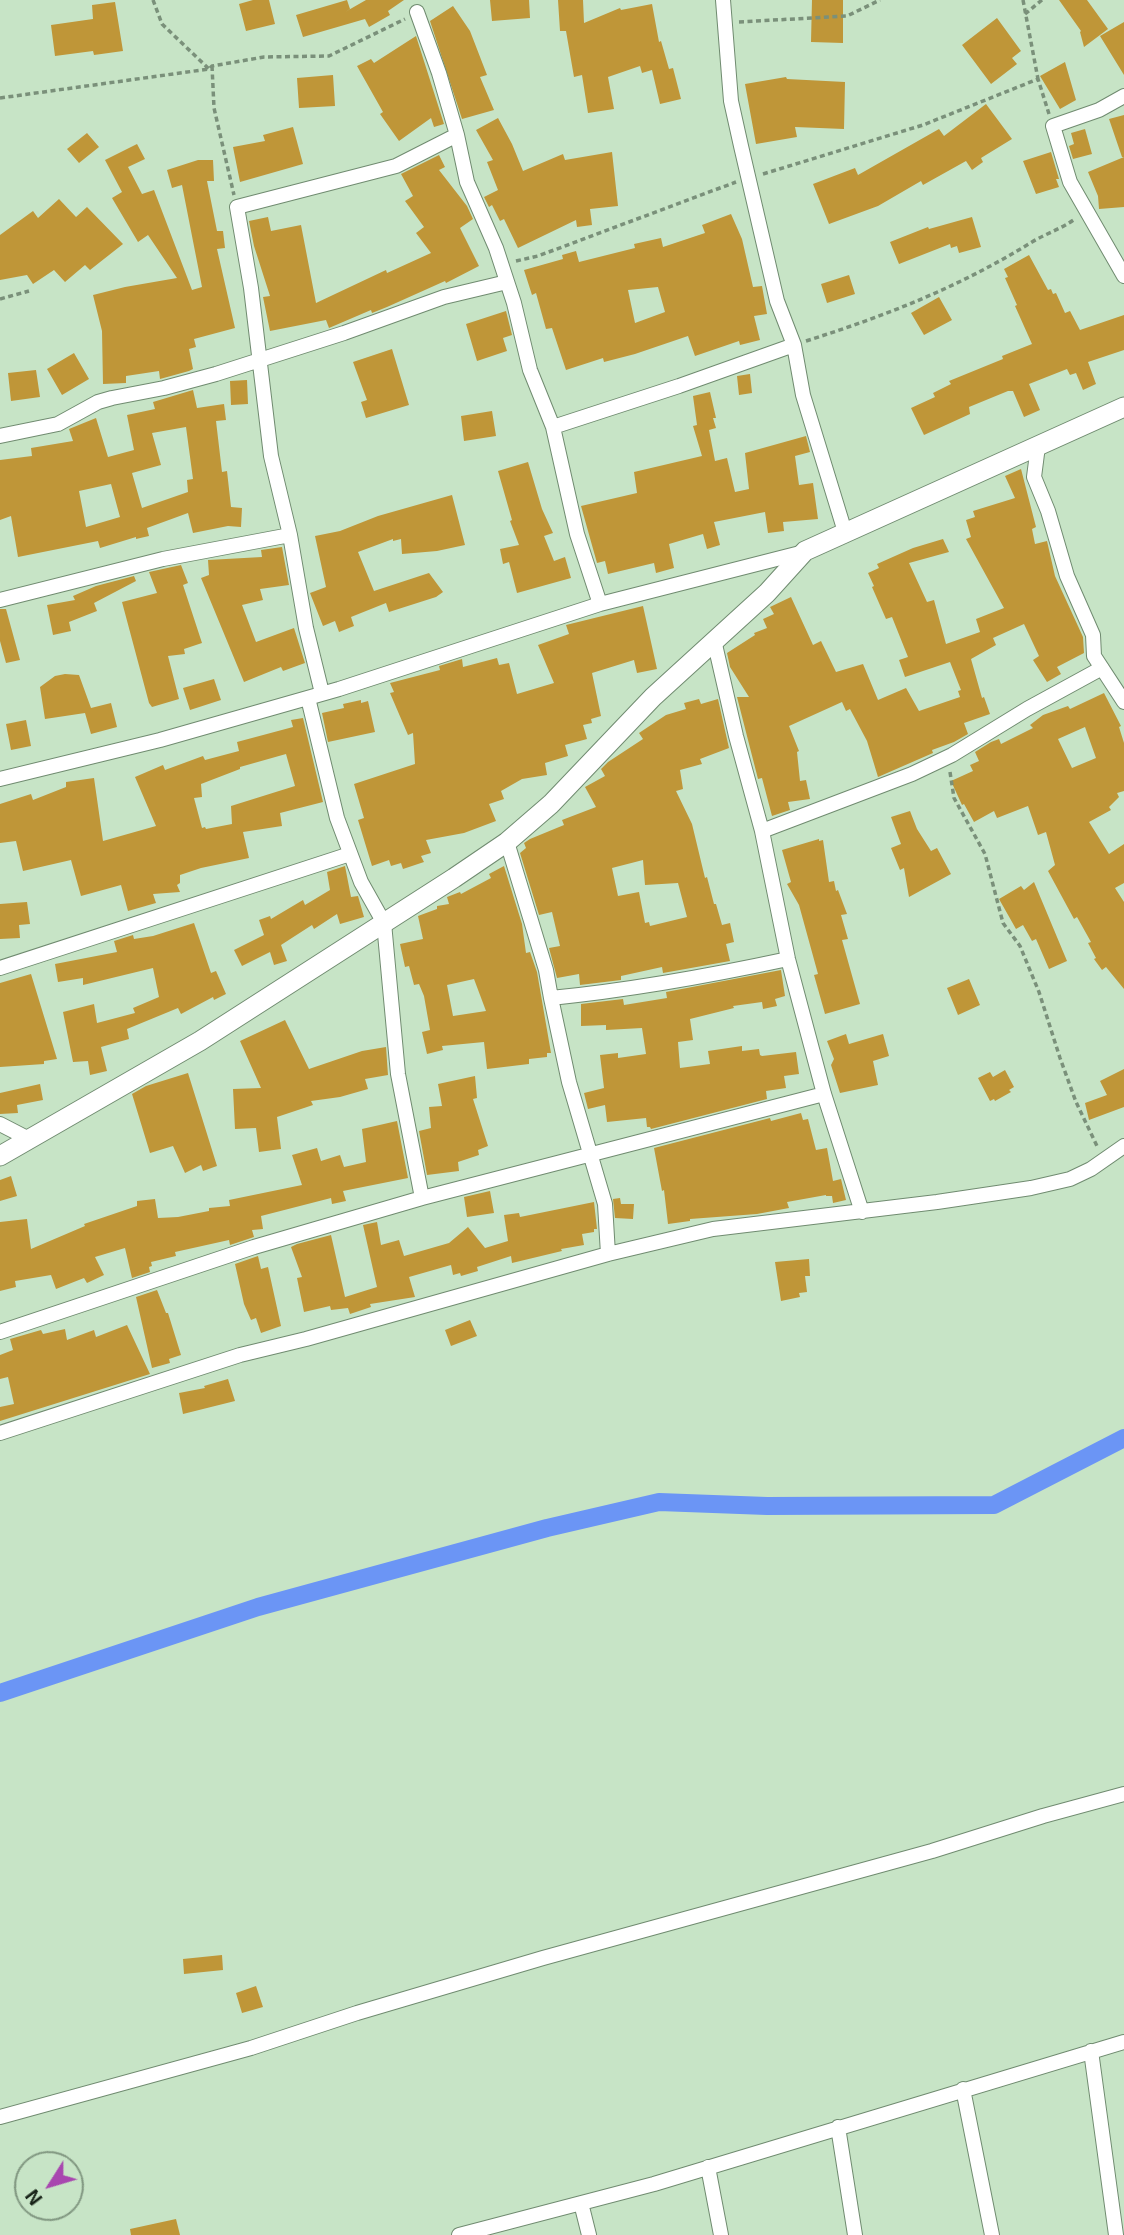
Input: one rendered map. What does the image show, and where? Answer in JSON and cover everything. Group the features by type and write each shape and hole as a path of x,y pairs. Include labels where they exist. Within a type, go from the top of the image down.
{"main road":[{"path":"0,1156 200,1041 507,842 551,804 653,696 767,593 806,551 1124,407"}],"street":[{"path":"723,0 731,101 777,301 794,345 803,395 845,532"},
{"path":"416,12 439,73 467,182 502,265 530,370 554,427 577,534 600,604"},
{"path":"1124,96 1100,110 1053,126 1070,182 1124,276"},
{"path":"322,693 271,456 251,288 237,207 396,166 457,135"},
{"path":"0,436 58,424 98,402 164,388 260,360 444,297 507,282"},
{"path":"554,427 794,345"},
{"path":"1038,446 1034,477 1048,510 1067,576 1093,635 1094,656 1124,702"},
{"path":"0,600 163,559 290,535"},
{"path":"0,779 160,740 307,698 600,604 806,551"},
{"path":"714,640 762,831 788,959 824,1094 862,1212"},
{"path":"762,831 947,758 1027,709 1102,668"},
{"path":"307,698 337,818 361,882 384,923 398,1074 422,1198"},
{"path":"507,842 547,970 569,1082 605,1204 608,1254"},
{"path":"0,968 350,854"},
{"path":"551,998 626,990 788,959"},
{"path":"0,1332 254,1247 422,1198 824,1094"},
{"path":"0,1124 29,1139"},
{"path":"0,1433 240,1355 608,1254 713,1229 862,1212 1031,1188 1070,1179 1104,1161 1124,1146"},
{"path":"0,2117 251,2048 357,2013 543,1958 932,1851 1124,1794"},
{"path":"459,2235 708,2167 1124,2042"},
{"path":"1091,2051 1116,2235"},
{"path":"962,2089 992,2235"},
{"path":"838,2127 855,2235"},
{"path":"708,2167 721,2235"},
{"path":"581,2203 589,2235"}],"path":[{"path":"153,0 162,24 210,67 214,108 237,207"},
{"path":"726,23 847,16 880,0"},
{"path":"1023,0 1038,79 1053,126"},
{"path":"1026,15 1042,0"},
{"path":"0,98 264,57 330,56 416,12"},
{"path":"502,265 538,256 749,178 923,125 1038,79"},
{"path":"794,345 867,322 942,292 1015,254 1035,240 1059,230 1085,211"},
{"path":"0,299 29,291"},
{"path":"947,758 954,798 985,854 1003,923 1020,946 1039,992 1076,1102 1104,1161"}],"building":[{"path":"253,0 269,0 275,24 246,31 239,4"},
{"path":"347,0 350,9 345,12 366,0 404,0 388,11 390,15 369,27 365,19 303,37 296,15"},
{"path":"490,0 529,0 530,18 492,21"},
{"path":"558,0 583,0 584,23 620,8 621,10 652,4 659,42 661,41 669,69 673,68 681,99 660,104 652,70 642,73 640,66 608,77 614,109 588,113 582,75 574,77 566,31 560,31"},
{"path":"812,0 843,0 843,43 811,42"},
{"path":"1059,0 1087,0 1108,29 1084,47 1081,31"},
{"path":"115,2 123,51 94,55 93,51 55,56 51,25 93,19 92,5"},
{"path":"453,6 470,31 487,75 480,77 494,110 462,119 430,21"},
{"path":"997,18 1021,51 1012,58 1017,64 991,84 962,45"},
{"path":"1124,22 1124,75 1100,36"},
{"path":"416,36 444,124 434,127 431,118 399,141 380,114 383,112 357,66 371,59 374,63"},
{"path":"1065,62 1076,100 1060,109 1040,76"},
{"path":"333,75 335,106 299,108 297,78"},
{"path":"786,77 845,82 844,129 795,127 797,137 756,144 745,84"},
{"path":"986,104 1012,139 981,158 983,162 972,170 966,161 923,185 921,181 878,206 829,224 813,184 855,168 858,175 939,129 944,136"},
{"path":"1124,115 1124,157 1122,157 1109,119"},
{"path":"498,118 523,171 563,154 565,160 612,152 618,206 590,209 592,225 577,227 576,220 518,248 504,219 500,221 492,205 489,207 484,197 498,190 487,162 493,160 476,130"},
{"path":"293,127 303,164 240,182 233,147 265,141 263,135"},
{"path":"1085,129 1092,154 1073,159 1069,146 1074,144 1071,133"},
{"path":"87,133 99,147 79,163 67,149"},
{"path":"137,144 145,159 128,167 142,194 154,190 192,290 202,287 182,185 172,188 167,170 198,160 213,160 214,181 207,181 217,231 223,231 225,248 217,249 235,328 194,339 196,347 189,349 193,369 189,371 160,379 159,371 126,376 126,383 103,384 102,331 93,295 177,278 148,235 138,242 112,198 122,192 105,160"},
{"path":"1051,152 1059,187 1036,194 1023,161"},
{"path":"439,155 445,167 439,170 467,206 473,219 460,228 479,266 446,283 445,281 387,307 372,313 371,310 329,328 326,320 270,331 263,297 270,296 249,221 268,217 271,231 301,225 316,303 386,270 387,273 431,253 416,233 424,227 405,201 413,196 401,174"},
{"path":"1124,157 1124,207 1099,209 1098,196 1088,172"},
{"path":"59,199 76,217 87,207 123,244 90,270 85,265 65,282 54,270 33,284 27,275 0,280 0,235 33,211 38,218"},
{"path":"731,214 742,239 753,287 762,286 767,314 754,316 760,340 740,345 739,341 695,356 688,336 635,354 604,362 603,358 566,370 552,328 546,329 536,293 532,295 524,270 563,259 562,255 576,251 579,262 635,248 634,244 661,238 663,247 705,233 702,225","holes":["658,287 665,312 635,323 628,290"]},
{"path":"972,217 981,247 959,253 957,246 951,248 950,244 899,264 890,242 928,227 929,229"},
{"path":"1029,255 1048,290 1056,293 1065,313 1070,311 1080,330 1124,315 1124,350 1088,362 1096,384 1083,390 1076,373 1070,375 1067,369 1029,384 1040,410 1024,417 1013,391 1008,391 969,407 970,414 924,435 911,408 935,397 933,393 951,384 949,381 1032,344 1015,306 1017,305 1005,278 1008,277 1004,269"},
{"path":"849,275 855,294 827,303 821,284"},
{"path":"939,297 952,320 924,335 911,313"},
{"path":"506,311 512,335 503,338 507,351 477,361 466,324"},
{"path":"392,349 409,405 366,418 361,402 367,400 353,362"},
{"path":"74,353 89,379 62,395 47,369"},
{"path":"36,370 40,397 11,401 8,373"},
{"path":"750,374 752,393 739,395 737,376"},
{"path":"247,380 248,404 231,405 230,381"},
{"path":"193,390 197,408 224,404 226,420 216,421 222,472 227,471 231,507 242,508 241,527 228,526 193,533 188,513 147,528 149,536 136,537 100,548 98,541 18,557 11,516 0,520 0,460 32,456 31,448 73,441 69,429 96,418 108,457 134,450 127,415 155,409 153,402","holes":["186,427 193,479 187,480 188,492 142,508 132,473 161,465 152,433","111,484 120,517 86,527 79,491"]},
{"path":"710,392 716,418 713,418 716,428 709,430 715,461 727,458 735,492 749,489 745,453 806,436 810,452 795,456 799,485 813,483 818,519 783,522 784,531 768,533 765,512 714,522 720,545 707,549 703,534 669,544 674,568 656,573 654,563 608,574 605,561 597,563 581,506 637,493 634,472 702,456 693,426 697,425 693,396"},
{"path":"492,411 496,436 464,441 461,416"},
{"path":"528,462 542,509 553,533 544,536 554,561 565,557 571,578 517,593 509,562 503,564 500,549 519,545 510,521 512,520 498,471"},
{"path":"1021,469 1036,527 1032,529 1035,544 1047,541 1055,576 1083,637 1084,653 1057,667 1061,674 1047,682 1033,660 1039,656 1024,624 993,638 996,645 971,659 982,698 984,697 990,714 964,723 968,734 954,742 878,777 867,741 850,709 846,711 842,702 789,726 799,751 800,781 806,780 810,799 788,802 790,810 772,816 762,778 758,779 737,697 749,697 730,667 727,653 755,635 754,633 767,628 763,619 774,614 770,607 791,597 813,645 821,641 836,672 863,664 878,700 906,688 919,711 960,697 958,691 961,690 950,662 905,677 899,660 908,657 892,617 886,619 868,573 879,568 877,564 913,548 943,539 949,552 909,563 927,602 934,600 946,644 980,632 976,619 1004,608 966,539 971,537 966,520 975,517 973,511 1015,498 1005,476"},
{"path":"452,495 465,545 402,554 401,539 393,539 358,552 374,591 429,573 443,592 436,597 389,612 386,603 351,617 354,626 339,632 335,621 323,626 310,593 326,587 315,536 340,531 378,516"},
{"path":"282,547 289,585 260,589 263,600 242,605 256,642 294,628 305,663 283,671 281,667 244,682 201,578 209,575 208,560 262,557 261,550"},
{"path":"181,565 188,583 183,585 202,643 184,649 185,654 168,656 179,699 152,707 122,602 157,593 149,572"},
{"path":"134,576 136,581 94,603 97,611 69,622 71,631 53,635 47,605 75,600 73,596 96,586"},
{"path":"643,606 657,669 637,673 634,660 592,673 601,716 591,719 592,723 583,725 587,739 565,745 568,756 545,763 547,775 522,779 501,791 504,799 489,804 496,821 464,833 426,840 431,853 421,856 424,862 403,869 401,863 391,866 389,860 372,866 358,820 364,818 354,784 415,764 413,733 408,735 390,693 394,692 390,683 440,670 439,666 462,659 463,667 497,658 499,665 509,663 517,694 554,683 538,645 569,634 566,625"},
{"path":"0,609 6,609 20,660 6,663 0,641"},
{"path":"79,675 91,708 111,703 117,727 91,734 85,713 45,719 40,687 55,676"},
{"path":"214,679 221,700 190,710 183,688"},
{"path":"1104,693 1121,726 1119,727 1124,743 1124,791 1117,793 1119,797 1109,807 1111,810 1089,822 1109,854 1124,844 1124,883 1115,888 1124,902 1124,989 1106,967 1102,970 1094,959 1096,958 1088,943 1091,942 1077,917 1074,919 1048,871 1055,865 1046,832 1038,835 1028,806 997,818 994,811 974,822 964,804 962,805 951,781 973,771 970,765 979,761 975,752 991,742 999,739 1001,744 1033,728 1030,725 1043,715 1068,706 1070,709","holes":["1085,727 1096,758 1072,768 1058,739"]},
{"path":"699,699 701,704 718,699 729,748 700,759 702,764 680,770 683,789 676,791 692,824 705,878 707,877 722,925 730,923 734,942 726,944 730,961 663,973 662,967 621,976 621,980 580,985 579,974 557,978 549,948 560,946 552,912 539,915 520,853 526,848 524,843 564,825 562,820 596,807 585,787 605,776 601,769 608,762 643,739 639,733 666,715 686,709 684,703","holes":["643,860 645,885 678,883 687,917 650,926 649,922 645,923 639,892 618,896 612,868"]},
{"path":"361,700 361,703 368,701 375,732 328,742 322,713 344,708 343,704"},
{"path":"303,718 323,802 280,813 282,826 243,832 249,858 180,875 180,883 177,885 180,892 153,894 156,903 128,911 121,885 81,896 71,860 23,871 16,841 0,843 0,804 31,794 33,800 66,787 66,782 94,778 103,841 156,826 135,777 163,765 165,770 203,756 205,760 239,751 237,742 293,727 291,720","holes":["286,754 295,786 231,806 232,824 202,828 194,798 202,797 201,784 240,767"]},
{"path":"26,720 31,746 11,750 6,724"},
{"path":"910,811 917,829 931,851 937,848 951,874 909,897 904,868 900,870 891,848 901,844 891,817"},
{"path":"823,840 829,882 834,881 847,914 841,915 848,939 842,940 860,1004 825,1014 814,975 818,974 799,905 787,884 791,882 782,850"},
{"path":"345,866 351,897 358,896 364,917 340,924 337,914 314,929 312,925 281,945 287,961 274,965 270,952 242,966 234,950 264,935 259,920 270,916 271,919 303,900 305,905 330,890 327,872"},
{"path":"504,866 522,924 526,953 530,952 537,972 551,1053 547,1053 547,1057 529,1059 529,1064 487,1069 484,1042 442,1046 443,1050 427,1054 422,1032 430,1030 424,996 419,984 414,985 409,966 405,967 400,944 423,939 418,916 437,909 437,906 449,904 447,897 460,892 461,894 491,878 489,874","holes":["474,979 486,1011 453,1016 447,985"]},
{"path":"1034,882 1067,961 1049,969 1036,939 1032,941 1023,925 1016,929 999,899 1021,886 1024,890"},
{"path":"27,902 30,924 19,925 20,938 0,939 0,904"},
{"path":"194,923 211,973 216,971 226,994 214,1000 213,997 181,1014 178,1008 127,1029 129,1039 101,1047 107,1071 90,1075 88,1061 73,1062 63,1012 94,1004 97,1023 135,1013 133,1008 159,997 153,968 83,985 83,978 58,982 55,964 117,952 114,941 133,935 134,939 153,936"},
{"path":"781,970 785,996 775,999 777,1006 763,1009 762,1002 733,1006 734,1008 690,1019 693,1040 678,1042 680,1068 710,1064 708,1051 742,1046 742,1051 759,1049 762,1056 796,1052 799,1074 784,1076 786,1088 766,1091 767,1099 651,1129 647,1127 646,1118 607,1122 605,1105 588,1109 584,1093 604,1088 600,1055 618,1053 618,1058 646,1054 642,1028 606,1030 606,1025 581,1026 581,1004 623,999 624,1005 667,998 666,992"},
{"path":"31,974 57,1059 44,1061 44,1064 0,1067 0,983"},
{"path":"969,979 980,1005 958,1015 947,988"},
{"path":"285,1020 309,1069 362,1051 386,1047 388,1075 365,1079 368,1089 311,1101 313,1105 277,1117 281,1149 259,1152 256,1128 235,1129 233,1089 261,1088 240,1041"},
{"path":"846,1034 849,1044 883,1034 889,1056 873,1061 878,1085 840,1093 831,1065 834,1059 827,1041"},
{"path":"1124,1069 1124,1107 1089,1120 1085,1103 1107,1095 1100,1081"},
{"path":"1005,1070 1014,1087 1009,1090 1011,1092 990,1101 978,1078 990,1072 993,1077"},
{"path":"188,1073 217,1166 203,1171 201,1165 185,1173 173,1146 150,1153 132,1094 146,1086"},
{"path":"475,1076 477,1098 473,1099 488,1146 478,1150 479,1155 458,1162 459,1171 427,1175 419,1131 431,1128 429,1107 442,1106 438,1084"},
{"path":"40,1084 43,1100 17,1105 18,1113 0,1114 0,1093"},
{"path":"801,1113 803,1120 808,1119 816,1150 827,1148 833,1181 841,1179 846,1200 833,1203 832,1196 826,1195 787,1202 789,1208 757,1214 690,1219 668,1224 664,1190 662,1191 654,1148 770,1118 771,1121"},
{"path":"397,1121 408,1178 343,1191 346,1201 332,1204 331,1198 261,1216 263,1229 252,1230 254,1237 230,1245 229,1240 175,1252 176,1256 151,1262 150,1272 132,1278 125,1248 95,1257 104,1275 87,1283 84,1278 56,1289 51,1275 15,1281 16,1287 0,1291 0,1222 27,1219 31,1249 85,1226 84,1224 137,1206 137,1201 155,1199 158,1218 178,1217 209,1211 209,1208 230,1206 229,1200 302,1185 292,1155 317,1148 321,1161 340,1155 344,1167 366,1162 362,1129"},
{"path":"11,1176 17,1196 0,1201 0,1180"},
{"path":"490,1191 494,1213 467,1217 464,1197"},
{"path":"620,1198 621,1204 634,1204 633,1219 615,1218 613,1199"},
{"path":"594,1202 597,1229 582,1234 584,1245 512,1263 511,1256 477,1267 478,1271 461,1276 460,1273 453,1275 451,1265 409,1277 415,1297 370,1304 371,1307 350,1314 348,1308 331,1310 330,1306 304,1312 297,1278 302,1277 291,1247 297,1244 331,1235 345,1297 377,1287 363,1225 377,1222 381,1245 399,1240 404,1256 449,1243 468,1227 485,1248 508,1241 504,1215 519,1213 520,1217"},
{"path":"258,1256 261,1269 268,1267 281,1326 261,1333 256,1318 251,1320 244,1304 235,1264"},
{"path":"809,1259 810,1276 805,1276 807,1292 799,1293 800,1297 781,1301 775,1262"},
{"path":"157,1290 168,1313 181,1355 169,1359 170,1363 152,1368 136,1297"},
{"path":"470,1320 477,1336 451,1346 445,1330"},
{"path":"127,1325 150,1374 0,1421 0,1407 14,1404 8,1377 0,1379 0,1355 13,1350 10,1339 41,1330 43,1334 65,1329 67,1340 94,1330 96,1337"},
{"path":"228,1379 235,1401 183,1414 179,1393 205,1388 204,1386"},
{"path":"222,1955 223,1970 184,1974 183,1959"},
{"path":"256,1986 263,2007 242,2013 236,1993"},
{"path":"176,2219 180,2235 131,2235 130,2229"}],"waterway":[{"path":"0,1693 258,1607 547,1528 659,1502 767,1506 994,1505 1124,1438"}]}
